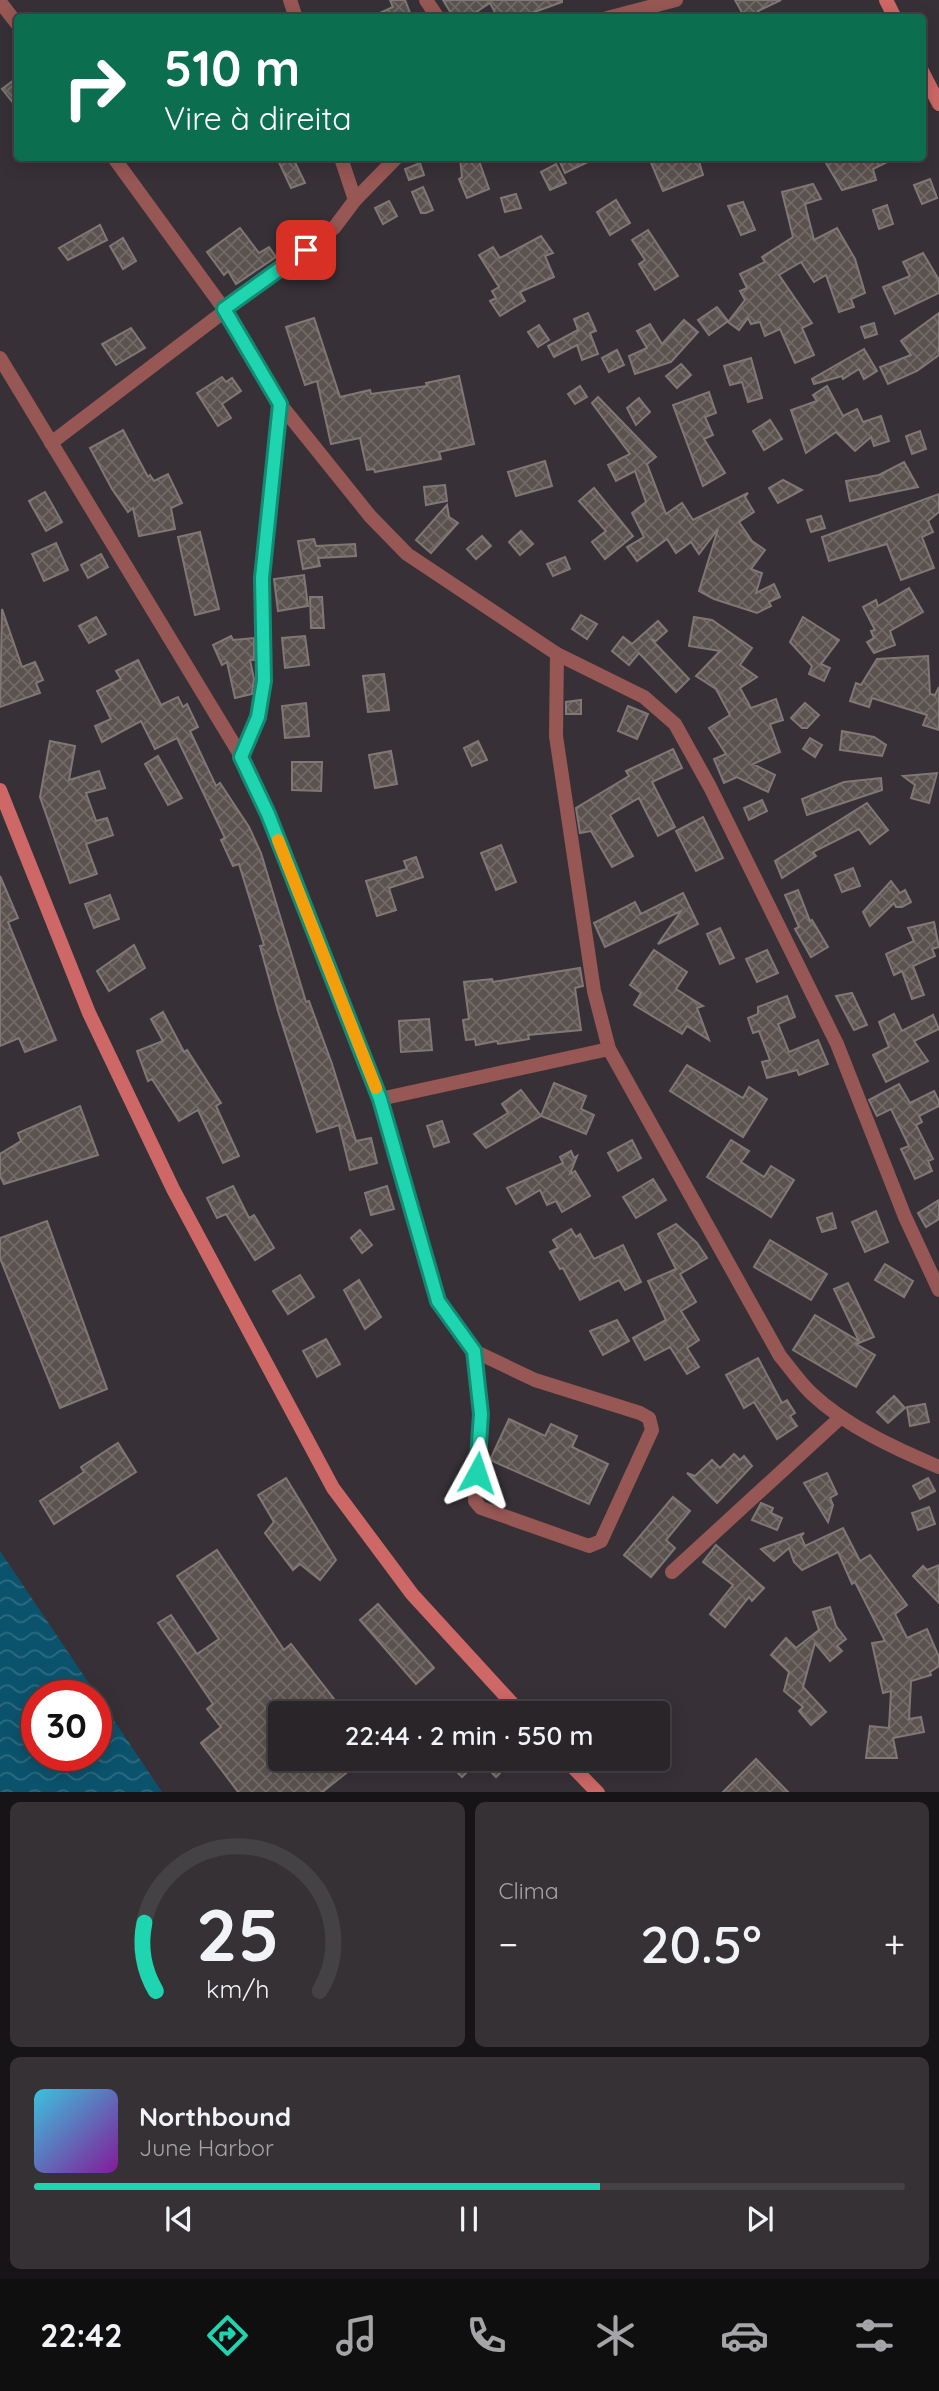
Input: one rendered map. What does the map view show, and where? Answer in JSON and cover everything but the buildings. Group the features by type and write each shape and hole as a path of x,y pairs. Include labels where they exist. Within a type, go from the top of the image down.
{"street":[{"path":"622,14 676,0"},
{"path":"0,2 14,20"},
{"path":"926,79 939,104"},
{"path":"116,161 224,309 280,404 370,516 407,554 557,654 644,697 675,724 710,787 837,1044 905,1217 939,1290"},
{"path":"342,161 355,200"},
{"path":"51,443 169,356 224,309 334,229 355,200 393,161"},
{"path":"0,358 241,757 268,814 380,1099 438,1301 474,1351 535,1380 649,1418 652,1430 601,1541 596,1545 589,1546 481,1508 475,1501 481,1414 474,1351"},
{"path":"241,757 258,717 264,681 262,578 280,404"},
{"path":"557,654 556,736 593,992 609,1049 780,1356 811,1393 841,1417 912,1456 939,1467"},
{"path":"0,790 89,1013 173,1189 327,1476 412,1594 510,1701"},
{"path":"380,1099 609,1049"},
{"path":"672,1572 841,1417"},
{"path":"577,1771 597,1792"}],"water":[{"path":"0,1551 87,1680 21,1680 21,1771 112,1771 112,1718 162,1792 0,1792"}],"slow traffic":[{"path":"278,840 376,1088"}],"route":[{"path":"306,250 224,309 280,404 271,468 262,578 264,681 258,717 241,757 268,814 380,1099 438,1301 474,1351 481,1414 477,1473"}]}
